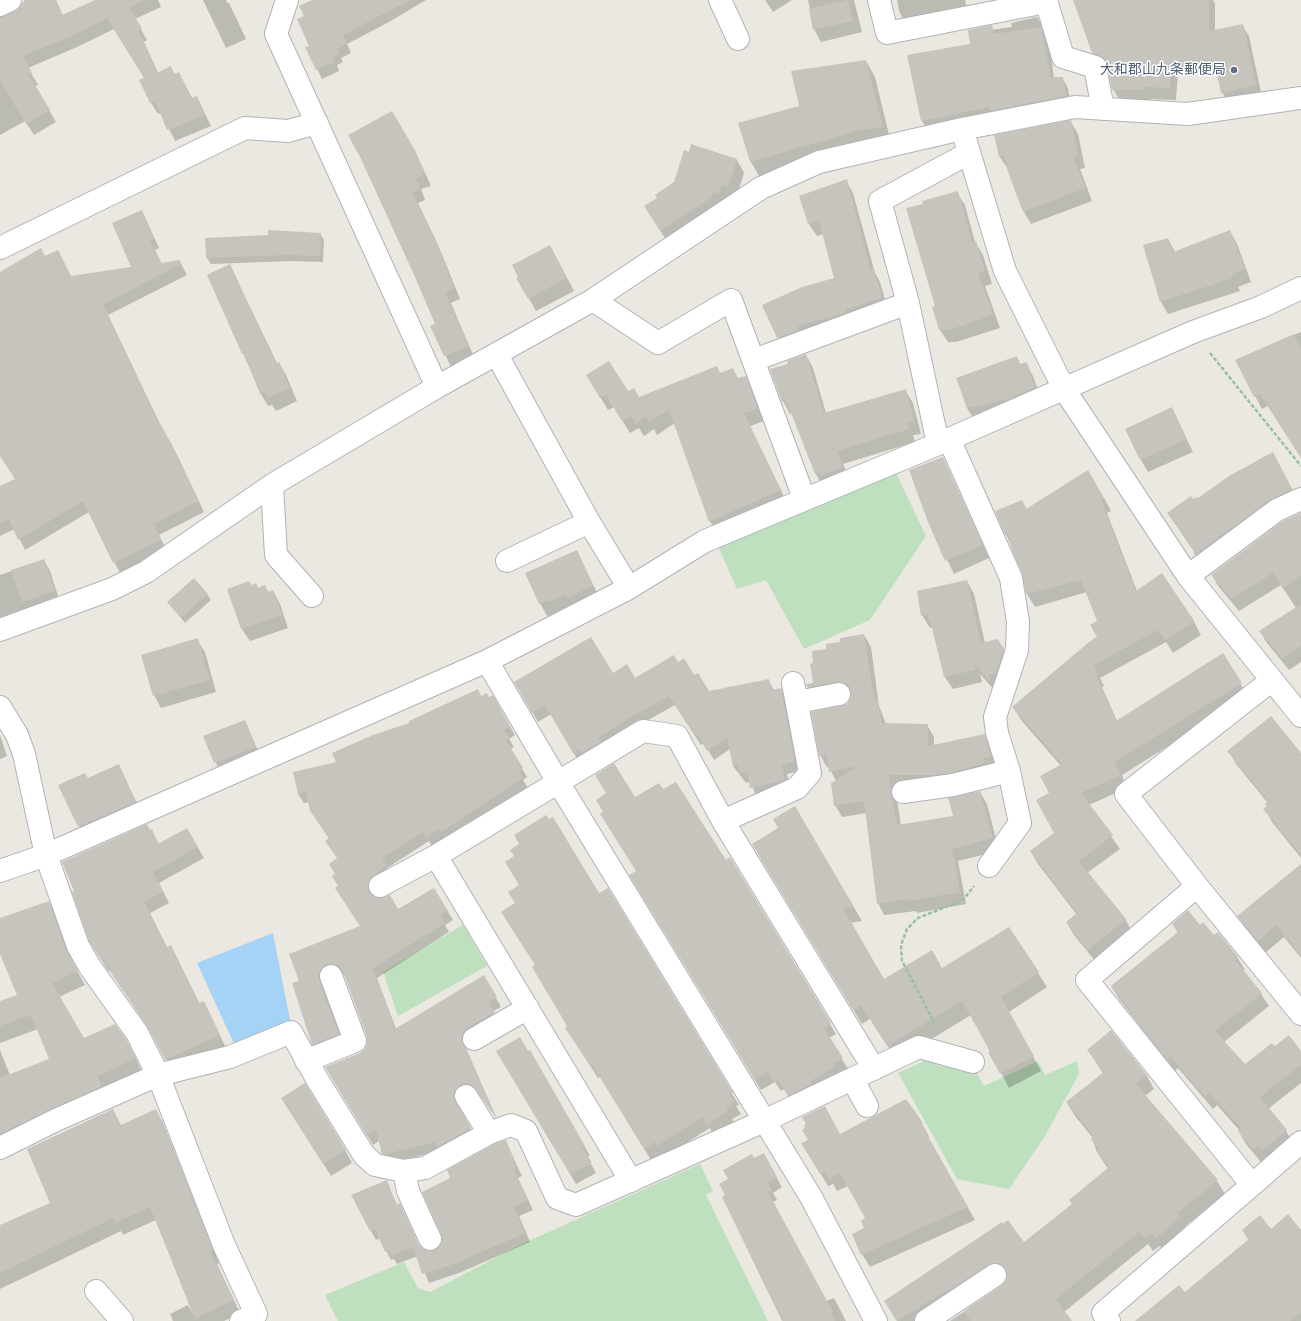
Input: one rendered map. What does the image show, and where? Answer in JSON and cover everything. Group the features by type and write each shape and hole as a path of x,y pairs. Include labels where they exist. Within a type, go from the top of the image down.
{"street":[{"path":"0,5 10,0"},
{"path":"287,0 276,34 437,387"},
{"path":"720,0 738,39"},
{"path":"879,0 887,33 1046,1 1063,57 1094,67 1103,109"},
{"path":"0,630 112,589 146,572 272,485 437,387 593,300 761,188 819,162 962,129 1075,107 1188,114 1301,98"},
{"path":"0,248 245,128 288,131 317,123"},
{"path":"962,129 1005,271 1064,389 1188,576 1301,716"},
{"path":"969,153 880,201 908,303 943,442 1010,578 1018,622 1016,650 995,717 997,733 1009,771 1020,823 989,866"},
{"path":"0,871 46,856 487,661 629,588 705,540 943,442 1193,332 1261,307 1301,288"},
{"path":"593,300 658,343 731,300 804,498"},
{"path":"754,360 908,303"},
{"path":"496,355 589,522 629,588"},
{"path":"272,485 276,555 312,596"},
{"path":"1188,576 1277,510 1301,499"},
{"path":"507,561 589,522"},
{"path":"487,661 558,782 811,1197 876,1321"},
{"path":"1272,680 1126,794 1197,886 1301,1014"},
{"path":"724,821 797,788 810,773 795,692 839,694"},
{"path":"0,707 17,735 24,754 46,856 78,946 90,967 137,1033 158,1075 224,1244 256,1314 241,1321"},
{"path":"380,886 436,856 643,731 676,736 724,821 874,1069"},
{"path":"902,792 953,785 1009,771"},
{"path":"436,856 631,1180"},
{"path":"1197,886 1087,980 1252,1185"},
{"path":"306,1061 355,1041 331,976"},
{"path":"474,1039 528,1008"},
{"path":"0,1148 56,1120 158,1075 230,1057 291,1032 306,1061 364,1155 375,1165 404,1171 425,1168 489,1134 511,1125 526,1131 556,1198 576,1205 764,1121 919,1048 973,1062"},
{"path":"853,1080 867,1106"},
{"path":"466,1096 489,1134"},
{"path":"1110,1321 1103,1313 1301,1142"},
{"path":"404,1171 408,1191 430,1238"},
{"path":"926,1321 995,1275"},
{"path":"96,1291 122,1321"}],"path":[{"path":"1193,332 1301,466"},
{"path":"919,1048 934,1022 902,961 901,945 908,929 918,918 963,900 989,866"}],"green space":[{"path":"894,469 926,536 870,620 804,649 766,580 737,589 718,546"},
{"path":"463,925 487,966 398,1016 383,972"},
{"path":"926,1060 941,1066 976,1072 984,1086 1038,1061 1045,1075 1077,1061 1079,1074 1045,1136 1009,1189 957,1179 898,1073"},
{"path":"700,1164 713,1191 706,1195 768,1321 338,1321 325,1295 404,1262 418,1288 430,1292 522,1244"}],"water":[{"path":"273,933 291,1025 236,1048 197,963"}],"building":[{"path":"25,0 56,0 62,15 95,0 145,0 129,8 142,28 138,30 158,72 155,74 171,66 174,74 179,72 191,98 197,96 205,115 167,130 155,101 150,103 139,80 144,78 107,18 71,36 23,56 32,73 29,75 50,110 26,124 0,81 0,17 16,11"},
{"path":"312,0 410,0 343,35 347,44 337,49 339,53 333,56 335,62 316,70 305,47 309,46 297,19 304,16 299,6"},
{"path":"848,0 853,21 813,30 809,9"},
{"path":"1073,0 1209,0 1209,31 1243,24 1256,85 1221,93 1214,60 1172,61 1170,88 1145,87 1145,90 1112,90 1107,64 1104,58 1092,53"},
{"path":"992,25 994,34 1041,27 1051,77 1063,77 1066,96 990,111 989,107 921,121 907,55 970,44 968,30"},
{"path":"866,60 883,127 860,130 750,162 738,123 799,106 791,71"},
{"path":"392,111 416,152 425,175 416,178 420,189 412,192 436,240 454,288 445,292 469,346 444,356 430,326 435,324 415,277 361,159 348,135"},
{"path":"1071,120 1078,155 1073,156 1086,188 1023,212 1008,172 1004,155 999,156 994,135"},
{"path":"691,144 737,159 728,187 722,185 719,194 713,192 711,198 660,231 644,206 657,198 655,195 674,182 684,150 689,152"},
{"path":"847,179 870,269 873,268 882,297 846,310 845,313 798,326 799,330 777,338 762,305 802,287 834,278 819,221 808,224 799,196"},
{"path":"958,191 972,242 976,241 985,271 978,273 993,315 949,330 939,330 932,307 935,306 906,208 923,204 922,201"},
{"path":"142,210 154,238 150,240 161,263 180,260 181,264 103,304 154,413 171,443 199,501 154,524 161,540 113,563 83,501 18,540 9,519 0,523 0,486 15,479 0,456 0,272 41,248 45,256 58,250 71,276 131,267 112,223"},
{"path":"268,230 321,233 320,256 288,255 206,258 205,238 268,235"},
{"path":"1230,230 1245,269 1232,274 1233,278 1160,302 1143,245 1168,238 1173,252"},
{"path":"550,245 567,278 528,299 516,278 518,277 512,265"},
{"path":"230,264 276,363 279,362 290,388 267,399 265,392 260,394 244,353 242,354 207,275"},
{"path":"1294,334 1301,350 1301,458 1260,394 1254,397 1235,360"},
{"path":"806,354 824,413 906,389 914,421 907,422 909,429 837,451 843,467 820,476 819,473 815,474 786,400 782,402 770,369 788,364 787,361"},
{"path":"1017,356 1020,364 1027,362 1035,388 1008,399 967,408 956,378"},
{"path":"609,361 628,391 634,388 639,397 717,366 720,373 733,368 737,378 746,376 758,409 744,413 781,490 709,522 669,410 649,422 646,417 636,424 631,416 622,421 606,395 600,398 586,375"},
{"path":"1172,407 1187,439 1140,460 1125,429"},
{"path":"1273,452 1292,489 1270,500 1195,555 1193,553 1195,552 1167,513 1191,496 1193,499 1198,498 1229,476"},
{"path":"943,457 983,545 945,561 928,522 909,470"},
{"path":"1088,470 1104,498 1101,500 1136,591 1162,573 1195,622 1165,640 1158,630 1094,665 1098,673 1096,674 1116,721 1223,653 1242,683 1115,762 1121,775 1081,793 1113,835 1079,861 1126,919 1088,950 1066,922 1077,913 1030,851 1054,833 1036,800 1049,793 1040,776 1062,764 1012,707 1089,642 1097,637 1090,625 1097,621 1081,580 1026,594 1022,573 1012,550 1008,534 1005,535 995,511 1022,500 1026,509"},
{"path":"1301,513 1301,575 1283,589 1273,573 1231,599 1211,575 1283,521"},
{"path":"577,550 593,586 566,598 564,595 549,602 548,600 539,604 525,573"},
{"path":"44,559 55,591 22,602 11,570"},
{"path":"194,578 208,594 181,618 167,602"},
{"path":"967,580 981,643 998,639 1000,647 1003,646 1004,650 996,673 989,675 990,682 974,664 975,670 944,677 930,620 928,620 928,614 921,616 917,591"},
{"path":"249,581 251,585 256,583 258,588 265,585 268,592 273,590 282,615 241,629 227,589"},
{"path":"1301,604 1301,646 1282,658 1259,631"},
{"path":"864,634 874,700 877,699 882,723 928,724 928,746 985,734 991,757 984,758 984,763 951,773 934,775 889,775 897,825 953,816 948,798 980,791 993,838 952,849 960,892 909,901 909,899 877,904 864,801 834,806 831,783 859,766 829,772 826,754 819,756 811,712 847,704 851,698 851,691 843,682 807,687 806,684 813,683 810,664 813,663 812,651 826,649 826,644 840,642 840,638"},
{"path":"591,637 613,673 627,664 635,678 674,655 678,662 684,658 694,675 698,673 709,691 769,679 771,690 781,688 795,761 782,765 785,780 750,788 747,772 740,773 738,765 733,766 727,738 707,751 697,734 695,736 669,696 629,718 598,738 601,742 582,753 579,749 573,753 545,705 532,713 514,682"},
{"path":"198,638 210,680 153,696 141,655"},
{"path":"478,689 481,696 487,693 489,697 493,695 510,726 504,730 510,738 506,740 523,768 519,771 523,778 441,832 439,829 426,837 423,832 382,858 387,865 370,879 368,886 369,892 374,897 380,898 390,895 398,909 434,888 448,911 441,915 445,923 373,968 395,1029 484,975 497,997 489,1002 495,1012 467,1028 463,1033 462,1039 496,1117 472,1085 460,1085 455,1090 454,1097 471,1128 437,1147 435,1142 382,1154 376,1130 367,1136 325,1067 360,1053 365,1049 367,1043 367,1037 343,971 339,966 327,964 322,968 319,974 319,980 339,1034 312,1045 292,983 299,981 289,954 360,926 335,888 338,886 332,876 335,874 329,864 337,858 325,841 329,838 310,811 306,792 298,794 293,772 336,762 332,753 373,735 409,723 409,721"},
{"path":"1271,716 1301,753 1301,855 1263,809 1267,806 1265,804 1268,801 1227,751"},
{"path":"245,720 256,747 214,763 203,736"},
{"path":"614,763 635,797 659,783 663,789 676,782 726,860 730,857 831,1023 824,1028 843,1058 833,1064 834,1067 811,1081 812,1084 788,1096 778,1080 774,1082 768,1072 755,1080 629,875 636,871 600,814 603,812 596,800 606,793 595,775"},
{"path":"119,764 136,802 78,827 58,785 85,773 88,778"},
{"path":"795,806 854,907 843,908 884,979 932,950 942,968 1009,927 1039,972 1001,997 1034,1056 1000,1074 988,1052 990,1051 962,1001 887,1046 861,1005 853,1010 752,844 778,828 773,819"},
{"path":"546,815 549,819 553,817 599,893 608,888 733,1093 730,1095 735,1102 726,1108 728,1111 707,1125 702,1117 657,1146 655,1142 644,1149 593,1066 591,1067 565,1028 567,1026 532,967 535,965 501,912 515,903 508,892 519,885 505,862 514,856 510,850 519,844 514,835"},
{"path":"147,824 150,830 152,829 158,844 187,828 198,847 153,872 163,892 144,902 167,947 171,945 199,1003 204,1001 220,1035 165,1060 147,1026 89,941 72,892 74,891 62,862"},
{"path":"1301,864 1301,956 1276,925 1258,941 1237,916"},
{"path":"49,901 66,950 78,971 52,983 84,1038 115,1024 126,1039 136,1058 97,1077 102,1086 0,1134 0,1078 49,1059 31,1015 0,1026 0,1001 17,995 0,954 0,918"},
{"path":"1188,910 1200,925 1203,922 1214,935 1218,932 1238,957 1235,960 1262,993 1215,1031 1245,1064 1272,1043 1275,1046 1289,1035 1301,1051 1301,1065 1260,1097 1287,1130 1263,1150 1258,1145 1253,1150 1238,1131 1241,1128 1209,1093 1205,1097 1170,1056 1167,1059 1111,986 1178,932 1172,924"},
{"path":"1111,1030 1147,1075 1136,1084 1218,1180 1178,1213 1181,1217 1156,1238 1152,1233 1145,1239 1139,1232 1056,1299 1072,1321 971,1321 964,1311 1002,1285 1006,1280 1007,1274 1005,1268 1001,1264 995,1263 988,1265 950,1290 897,1321 884,1301 1002,1222 1003,1224 1008,1220 1024,1242 1072,1204 1069,1200 1109,1167 1096,1151 1099,1149 1091,1139 1094,1136 1066,1102 1104,1072 1087,1050"},
{"path":"520,1037 528,1051 530,1050 585,1146 582,1147 592,1163 570,1174 496,1051"},
{"path":"305,1083 346,1150 323,1164 281,1098"},
{"path":"906,1099 923,1123 921,1124 968,1207 861,1255 852,1234 864,1228 861,1221 865,1218 840,1173 829,1179 825,1171 820,1174 801,1143 808,1140 802,1130 805,1128 804,1125 806,1124 802,1117 825,1106 840,1134"},
{"path":"113,1109 121,1125 156,1109 213,1250 210,1251 234,1300 195,1319 150,1207 115,1223 113,1218 0,1273 0,1225 50,1203 27,1149"},
{"path":"506,1140 517,1166 513,1168 528,1200 514,1207 525,1233 454,1264 422,1274 413,1247 391,1256 389,1250 385,1252 375,1229 370,1231 351,1195 387,1180 396,1205 400,1203 419,1245 428,1251 435,1250 440,1246 442,1241 441,1234 422,1192 450,1178 447,1170 494,1144"},
{"path":"764,1153 777,1177 768,1183 772,1190 768,1192 833,1312 831,1312 835,1321 782,1321 722,1197 725,1195 719,1184 728,1179 723,1170 752,1154 754,1158"},
{"path":"1288,1214 1301,1230 1301,1312 1290,1321 1135,1321 1179,1285 1185,1292 1249,1239 1242,1230 1260,1215 1271,1229"}],"place":[{"name":"大和郡山九条郵便局","path":"1234,70"}]}
